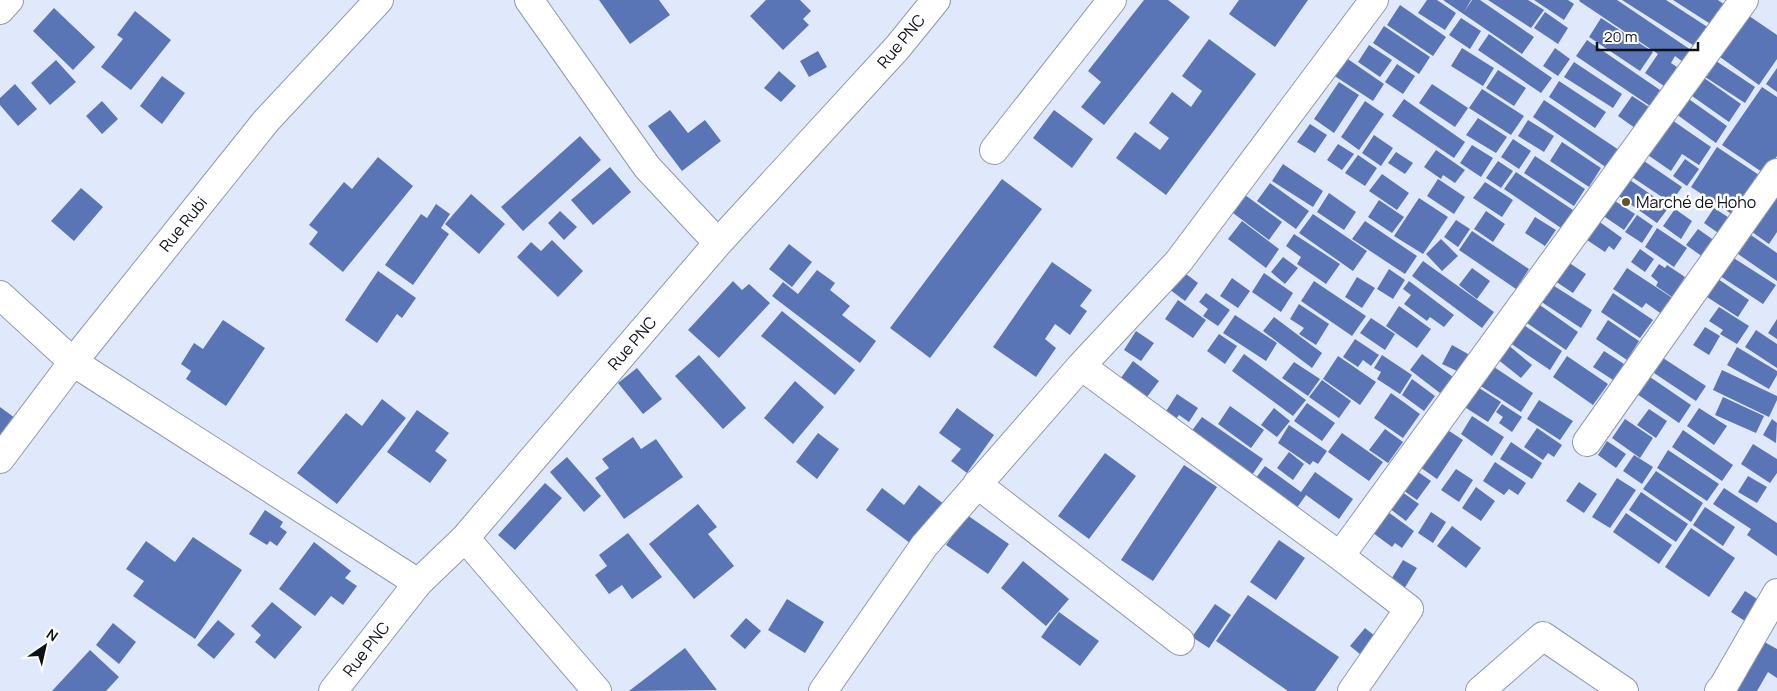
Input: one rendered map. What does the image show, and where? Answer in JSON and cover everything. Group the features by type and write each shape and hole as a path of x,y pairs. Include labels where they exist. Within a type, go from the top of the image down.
{"street":[{"path":"0,10 9,0"},
{"name":"Rue Rubi","path":"0,459 73,362 266,121 379,0"},
{"path":"529,0 647,167 718,243"},
{"name":"Rue PNC","path":"333,691 418,583 465,538 718,243 897,48 936,0"},
{"path":"994,150 1112,0"},
{"path":"822,691 924,546 1081,366 1179,261 1374,0"},
{"path":"1340,556 1744,0"},
{"path":"1587,442 1777,173"},
{"path":"0,295 73,362 418,583"},
{"path":"1081,366 1340,556 1409,609 1352,691"},
{"path":"977,484 1180,641"},
{"path":"465,538 597,691"},
{"path":"1719,691 1777,593"},
{"path":"1480,691 1543,636 1624,691"}],"building":[{"path":"599,0 659,0 670,15 630,44"},
{"path":"766,0 800,0 811,11 803,19 809,25 783,50 750,16"},
{"path":"1144,0 1168,0 1190,17 1104,125 1081,107 1101,82 1088,71"},
{"path":"1239,0 1308,0 1275,47 1229,14"},
{"path":"1427,0 1437,0 1456,13 1445,30 1418,13"},
{"path":"1443,0 1471,0 1464,12 1472,0 1480,0 1534,37 1522,54"},
{"path":"1488,0 1528,0 1544,10 1531,28"},
{"path":"1534,0 1568,0 1574,4 1564,20"},
{"path":"1580,0 1617,0 1691,50 1683,62 1675,56 1671,63 1677,67 1664,86 1645,73 1658,54"},
{"path":"1622,0 1666,0 1709,28 1696,47"},
{"path":"1673,0 1718,0 1725,5 1712,25"},
{"path":"1400,5 1446,37 1433,56 1387,25"},
{"path":"54,8 95,47 73,70 33,31"},
{"path":"135,11 171,40 131,90 101,67 123,39 117,35"},
{"path":"1742,11 1777,35 1777,59 1759,85 1713,52"},
{"path":"1545,12 1568,28 1558,44 1534,28"},
{"path":"1461,18 1481,31 1470,49 1449,35"},
{"path":"1601,18 1653,52 1640,71 1589,37"},
{"path":"1384,26 1430,57 1419,74 1373,43"},
{"path":"1489,34 1552,78 1541,93 1478,50"},
{"path":"1209,39 1256,74 1166,195 1116,158 1135,132 1160,150 1169,138 1149,123 1172,92 1191,107 1202,91 1182,76"},
{"path":"1587,40 1660,90 1650,106 1576,56"},
{"path":"1369,45 1392,60 1380,77 1358,62"},
{"path":"1462,48 1494,68 1483,86 1451,66"},
{"path":"1555,48 1570,59 1558,76 1543,66"},
{"path":"818,51 827,67 809,77 800,61"},
{"path":"1342,55 1384,84 1373,101 1330,73"},
{"path":"1710,57 1755,87 1745,103 1699,73"},
{"path":"56,60 76,82 50,105 31,83"},
{"path":"1574,62 1622,94 1613,108 1564,77"},
{"path":"1397,64 1415,76 1403,94 1385,82"},
{"path":"1777,68 1777,92 1766,84"},
{"path":"1498,70 1526,88 1514,106 1486,88"},
{"path":"779,71 796,86 781,102 764,88"},
{"path":"1697,73 1741,104 1729,122 1685,91"},
{"path":"162,76 185,93 162,124 140,106"},
{"path":"1559,81 1606,112 1595,128 1549,97"},
{"path":"1339,82 1359,95 1334,133 1314,119"},
{"path":"15,84 37,109 18,126 0,105 0,98"},
{"path":"1432,84 1468,108 1455,127 1419,103"},
{"path":"1762,87 1777,97 1777,156 1765,174 1722,145"},
{"path":"1482,89 1524,116 1511,135 1469,108"},
{"path":"1683,95 1727,126 1716,143 1672,111"},
{"path":"1632,96 1649,107 1635,128 1618,116"},
{"path":"1404,99 1465,142 1454,158 1392,116"},
{"path":"1544,100 1619,150 1607,168 1533,117"},
{"path":"102,101 118,119 102,134 86,116"},
{"path":"1365,101 1384,114 1359,150 1341,137"},
{"path":"670,110 688,133 705,120 721,141 682,171 648,126"},
{"path":"1054,110 1093,139 1072,168 1033,138"},
{"path":"1478,118 1507,137 1496,153 1466,135"},
{"path":"1669,118 1711,147 1699,165 1682,154 1671,171 1645,153"},
{"path":"1528,120 1554,136 1544,152 1518,136"},
{"path":"1310,124 1327,135 1315,153 1297,142"},
{"path":"1374,135 1393,148 1381,166 1362,153"},
{"path":"580,136 601,160 523,231 501,207"},
{"path":"1513,139 1531,151 1519,169 1501,157"},
{"path":"1562,142 1601,168 1589,187 1550,161"},
{"path":"1338,144 1354,154 1342,170 1327,160"},
{"path":"1472,145 1493,158 1481,177 1460,163"},
{"path":"1717,147 1762,177 1736,217 1691,187"},
{"path":"1436,150 1465,170 1455,183 1443,175 1441,179 1424,167"},
{"path":"1396,152 1413,163 1405,174 1388,163"},
{"path":"1358,155 1377,168 1365,186 1345,173"},
{"path":"1535,156 1585,189 1574,206 1524,173"},
{"path":"378,157 413,186 343,272 309,244 318,232 309,225 344,182 352,189"},
{"path":"1685,159 1699,169 1687,186 1673,176"},
{"path":"1498,161 1513,171 1501,188 1486,178"},
{"path":"1644,161 1682,187 1671,203 1632,177"},
{"path":"1283,164 1323,191 1313,207 1272,181"},
{"path":"610,167 631,192 593,225 571,200"},
{"path":"1516,172 1573,210 1561,228 1504,189"},
{"path":"1382,174 1409,193 1397,210 1369,191"},
{"path":"1627,178 1669,207 1657,223 1616,194"},
{"path":"1002,179 1042,209 930,358 890,328"},
{"path":"1438,179 1465,197 1454,214 1427,196"},
{"path":"1485,182 1513,200 1502,217 1473,198"},
{"path":"1270,183 1309,211 1296,229 1257,201"},
{"path":"81,188 103,207 74,241 51,221"},
{"path":"1241,192 1282,222 1269,240 1229,210"},
{"path":"1329,193 1356,212 1344,230 1317,212"},
{"path":"471,194 505,224 479,254 445,224"},
{"path":"1777,194 1777,232 1769,244 1752,232"},
{"path":"1419,198 1448,217 1423,254 1394,236"},
{"path":"1612,199 1635,214 1624,230 1602,215"},
{"path":"1379,200 1404,217 1392,233 1368,217"},
{"path":"436,204 450,214 441,228 449,234 413,285 385,265 421,214 427,218"},
{"path":"1714,208 1731,219 1721,235 1704,223"},
{"path":"1675,209 1692,221 1681,239 1663,226"},
{"path":"560,211 577,227 564,240 548,223"},
{"path":"1486,211 1505,224 1493,242 1474,229"},
{"path":"1313,214 1367,251 1353,271 1299,233"},
{"path":"1637,215 1653,226 1642,243 1625,232"},
{"path":"1535,217 1556,230 1545,246 1525,233"},
{"path":"1456,220 1470,229 1458,247 1444,237"},
{"path":"1597,220 1622,238 1614,250 1609,246 1605,252 1584,238"},
{"path":"1242,221 1279,249 1266,268 1228,239"},
{"path":"1365,221 1417,256 1405,274 1352,239"},
{"path":"1657,228 1687,248 1674,267 1645,247"},
{"path":"1698,229 1715,241 1703,257 1686,245"},
{"path":"1472,231 1529,269 1516,289 1459,250"},
{"path":"1294,234 1340,264 1326,284 1297,264 1301,257 1286,246"},
{"path":"1751,235 1777,253 1777,281 1738,254"},
{"path":"1441,239 1458,256 1442,271 1426,254"},
{"path":"552,240 583,271 558,297 517,257 531,242 541,251"},
{"path":"789,244 812,262 792,287 769,269"},
{"path":"1640,249 1654,259 1645,272 1631,262"},
{"path":"1283,257 1298,268 1285,284 1271,272"},
{"path":"1732,257 1776,285 1763,304 1720,276"},
{"path":"1565,260 1586,274 1573,293 1552,279"},
{"path":"1423,261 1494,312 1482,328 1412,276"},
{"path":"1052,262 1092,290 1080,306 1087,311 1070,335 1055,324 1045,339 1056,348 1036,377 993,347"},
{"path":"1659,264 1665,268 1667,265 1685,277 1672,297 1656,286 1658,282 1651,276"},
{"path":"1472,268 1490,281 1477,299 1459,285"},
{"path":"1627,268 1674,299 1663,315 1646,303 1642,308 1613,289"},
{"path":"1389,269 1405,280 1393,299 1377,289"},
{"path":"817,270 835,283 830,290 850,306 842,315 876,341 860,363 772,296 783,282 798,294"},
{"path":"378,271 416,298 402,318 397,314 377,343 345,320"},
{"path":"1182,271 1198,283 1185,301 1169,289"},
{"path":"1264,273 1293,293 1281,312 1252,292"},
{"path":"1357,277 1375,288 1362,308 1345,297"},
{"path":"1232,278 1250,291 1238,308 1220,296"},
{"path":"1718,279 1749,300 1738,317 1707,297"},
{"path":"733,281 742,290 749,284 770,303 719,358 688,330"},
{"path":"1314,281 1366,316 1352,336 1301,301"},
{"path":"1409,281 1454,315 1444,327 1430,317 1427,321 1404,304 1411,295 1403,289"},
{"path":"1551,284 1592,310 1581,328 1540,301"},
{"path":"1206,293 1230,310 1218,326 1203,316 1208,309 1199,302"},
{"path":"1613,293 1653,320 1640,338 1601,312"},
{"path":"1178,300 1206,320 1193,338 1165,319"},
{"path":"1537,303 1578,332 1566,350 1524,321"},
{"path":"1299,304 1329,324 1316,345 1299,334 1304,328 1290,319"},
{"path":"1399,306 1431,329 1417,348 1386,326"},
{"path":"1719,307 1749,326 1737,344 1720,334 1723,330 1709,321"},
{"path":"782,311 855,370 835,395 761,336"},
{"path":"1235,315 1277,343 1266,361 1223,333"},
{"path":"1274,317 1322,353 1312,368 1263,331"},
{"path":"1371,318 1395,334 1385,350 1360,333"},
{"path":"1777,319 1777,339 1768,333"},
{"path":"223,320 265,348 226,406 186,379 191,371 181,364 194,343 203,349"},
{"path":"1608,320 1639,341 1627,360 1596,339"},
{"path":"1519,322 1562,351 1550,370 1507,341"},
{"path":"1705,327 1720,336 1709,355 1693,345"},
{"path":"1756,330 1777,344 1777,368 1745,347"},
{"path":"1136,331 1154,343 1141,361 1124,350"},
{"path":"1219,334 1237,346 1225,364 1207,351"},
{"path":"1355,339 1379,355 1371,366 1363,360 1358,367 1343,357"},
{"path":"1507,344 1532,365 1521,378 1496,358"},
{"path":"1452,345 1468,354 1459,372 1442,364"},
{"path":"1737,347 1777,371 1777,375 1769,389 1727,365"},
{"path":"1604,351 1624,364 1613,380 1593,367"},
{"path":"1244,354 1306,400 1293,416 1232,371"},
{"path":"1422,354 1453,377 1440,393 1410,370"},
{"path":"699,355 746,408 723,429 675,376"},
{"path":"1382,355 1412,375 1400,394 1377,379 1381,372 1374,368"},
{"path":"1338,356 1376,382 1360,405 1323,379"},
{"path":"1567,356 1608,384 1593,405 1553,377"},
{"path":"1663,358 1706,386 1696,401 1654,373"},
{"path":"1133,361 1159,381 1144,401 1118,382"},
{"path":"1294,362 1320,379 1308,396 1282,378"},
{"path":"1491,365 1533,393 1521,412 1479,385"},
{"path":"637,368 662,399 643,414 618,383"},
{"path":"1722,370 1777,396 1769,417 1713,390"},
{"path":"1650,377 1691,405 1679,423 1637,394"},
{"path":"1412,379 1435,396 1424,411 1402,395"},
{"path":"1322,380 1351,401 1339,418 1309,397"},
{"path":"795,381 824,407 793,444 764,418"},
{"path":"1476,386 1501,402 1488,422 1463,406"},
{"path":"1391,393 1420,414 1403,438 1374,418"},
{"path":"1177,394 1198,408 1189,422 1179,415 1173,423 1163,416"},
{"path":"1723,397 1764,416 1756,433 1715,415"},
{"path":"382,399 406,418 337,504 297,473 346,413 362,426"},
{"path":"1539,400 1573,421 1560,440 1527,419"},
{"path":"1307,403 1335,423 1322,441 1294,421"},
{"path":"1502,404 1522,417 1512,432 1499,423 1503,417 1496,412"},
{"path":"1230,406 1264,430 1251,448 1218,424"},
{"path":"0,407 15,418 0,440"},
{"path":"957,408 994,435 967,473 951,461 961,449 939,433"},
{"path":"1274,408 1290,421 1277,437 1261,425"},
{"path":"1699,408 1727,426 1714,445 1687,426"},
{"path":"1649,409 1667,421 1656,438 1637,425"},
{"path":"417,410 449,433 435,451 447,460 430,483 387,452"},
{"path":"1472,416 1504,437 1492,456 1461,434"},
{"path":"1202,417 1263,459 1250,478 1188,436"},
{"path":"1625,419 1653,438 1640,458 1612,438"},
{"path":"1772,419 1777,423 1776,443 1763,435"},
{"path":"1289,425 1327,451 1318,464 1313,461 1310,465 1278,443"},
{"path":"1443,427 1463,440 1437,479 1417,465"},
{"path":"1537,428 1562,445 1554,457 1548,453 1543,460 1524,447"},
{"path":"1385,429 1403,442 1388,463 1369,450"},
{"path":"1683,430 1733,465 1722,481 1672,447"},
{"path":"818,433 839,449 817,479 796,462"},
{"path":"1342,433 1383,462 1369,481 1328,452"},
{"path":"633,437 641,449 656,439 683,477 624,519 595,478 609,468 602,459"},
{"path":"1607,441 1626,454 1616,468 1598,455"},
{"path":"1511,442 1542,463 1532,479 1500,459"},
{"path":"1753,444 1777,459 1777,473 1770,483 1741,464"},
{"path":"1668,450 1719,484 1707,501 1657,468"},
{"path":"1289,452 1304,464 1293,480 1277,468"},
{"path":"1105,453 1136,476 1089,539 1058,516"},
{"path":"1634,455 1653,467 1642,484 1623,471"},
{"path":"567,457 601,496 584,512 550,472"},
{"path":"1495,462 1526,483 1518,495 1509,489 1504,495 1483,481"},
{"path":"1184,465 1217,487 1153,581 1121,560"},
{"path":"1265,466 1301,492 1315,472 1353,499 1339,519 1306,495 1294,512 1252,483"},
{"path":"1414,469 1431,481 1417,500 1400,488"},
{"path":"1456,469 1473,480 1459,502 1441,490"},
{"path":"1656,471 1703,503 1691,522 1643,489"},
{"path":"1748,476 1767,487 1757,503 1738,492"},
{"path":"1617,478 1636,490 1610,528 1592,517"},
{"path":"1579,482 1597,494 1584,513 1566,501"},
{"path":"545,483 562,498 515,550 498,535"},
{"path":"919,485 949,508 918,549 866,510 882,488 904,505"},
{"path":"1476,487 1495,501 1481,521 1462,508"},
{"path":"1724,488 1777,523 1777,556 1747,535 1751,529 1713,504"},
{"path":"1398,489 1419,504 1406,521 1385,505"},
{"path":"1641,492 1688,524 1676,542 1629,510"},
{"path":"698,504 717,527 708,534 734,566 694,599 649,544"},
{"path":"1705,507 1735,527 1723,546 1693,525"},
{"path":"1384,509 1414,531 1402,548 1395,543 1392,547 1369,530"},
{"path":"265,510 283,522 280,527 287,532 277,546 270,541 267,545 249,534"},
{"path":"1431,512 1446,522 1433,543 1418,533"},
{"path":"1626,513 1672,545 1659,564 1613,532"},
{"path":"967,515 1009,544 988,574 946,545"},
{"path":"1452,526 1481,548 1466,568 1437,546"},
{"path":"1691,528 1735,558 1709,597 1665,567"},
{"path":"628,533 662,577 632,599 622,585 609,594 595,575 607,566 599,555"},
{"path":"193,537 242,570 195,639 133,596 144,581 126,569 146,541 175,562"},
{"path":"1279,540 1305,558 1276,600 1250,582"},
{"path":"314,542 351,571 345,578 357,586 343,605 331,596 315,616 279,589"},
{"path":"1403,560 1417,568 1404,589 1390,581"},
{"path":"1023,561 1069,599 1046,626 1001,588"},
{"path":"1745,591 1765,604 1751,625 1731,612"},
{"path":"1248,595 1339,657 1315,691 1288,691 1216,641"},
{"path":"787,599 824,622 805,653 768,630"},
{"path":"272,602 302,627 275,659 255,642 261,635 251,626"},
{"path":"1215,604 1231,615 1209,648 1192,637"},
{"path":"1059,612 1099,641 1080,666 1041,637"},
{"path":"746,618 761,631 745,649 730,636"},
{"path":"218,620 235,634 214,659 197,645"},
{"path":"113,623 136,642 119,664 96,645"},
{"path":"1365,628 1381,641 1366,659 1350,646"},
{"path":"1759,639 1777,649 1777,678 1768,672 1757,691 1729,691"},
{"path":"685,648 717,690 629,691"},
{"path":"90,650 119,677 106,691 52,691"}],"place":[{"name":"Marché de Hoho","path":"1626,202"}]}
